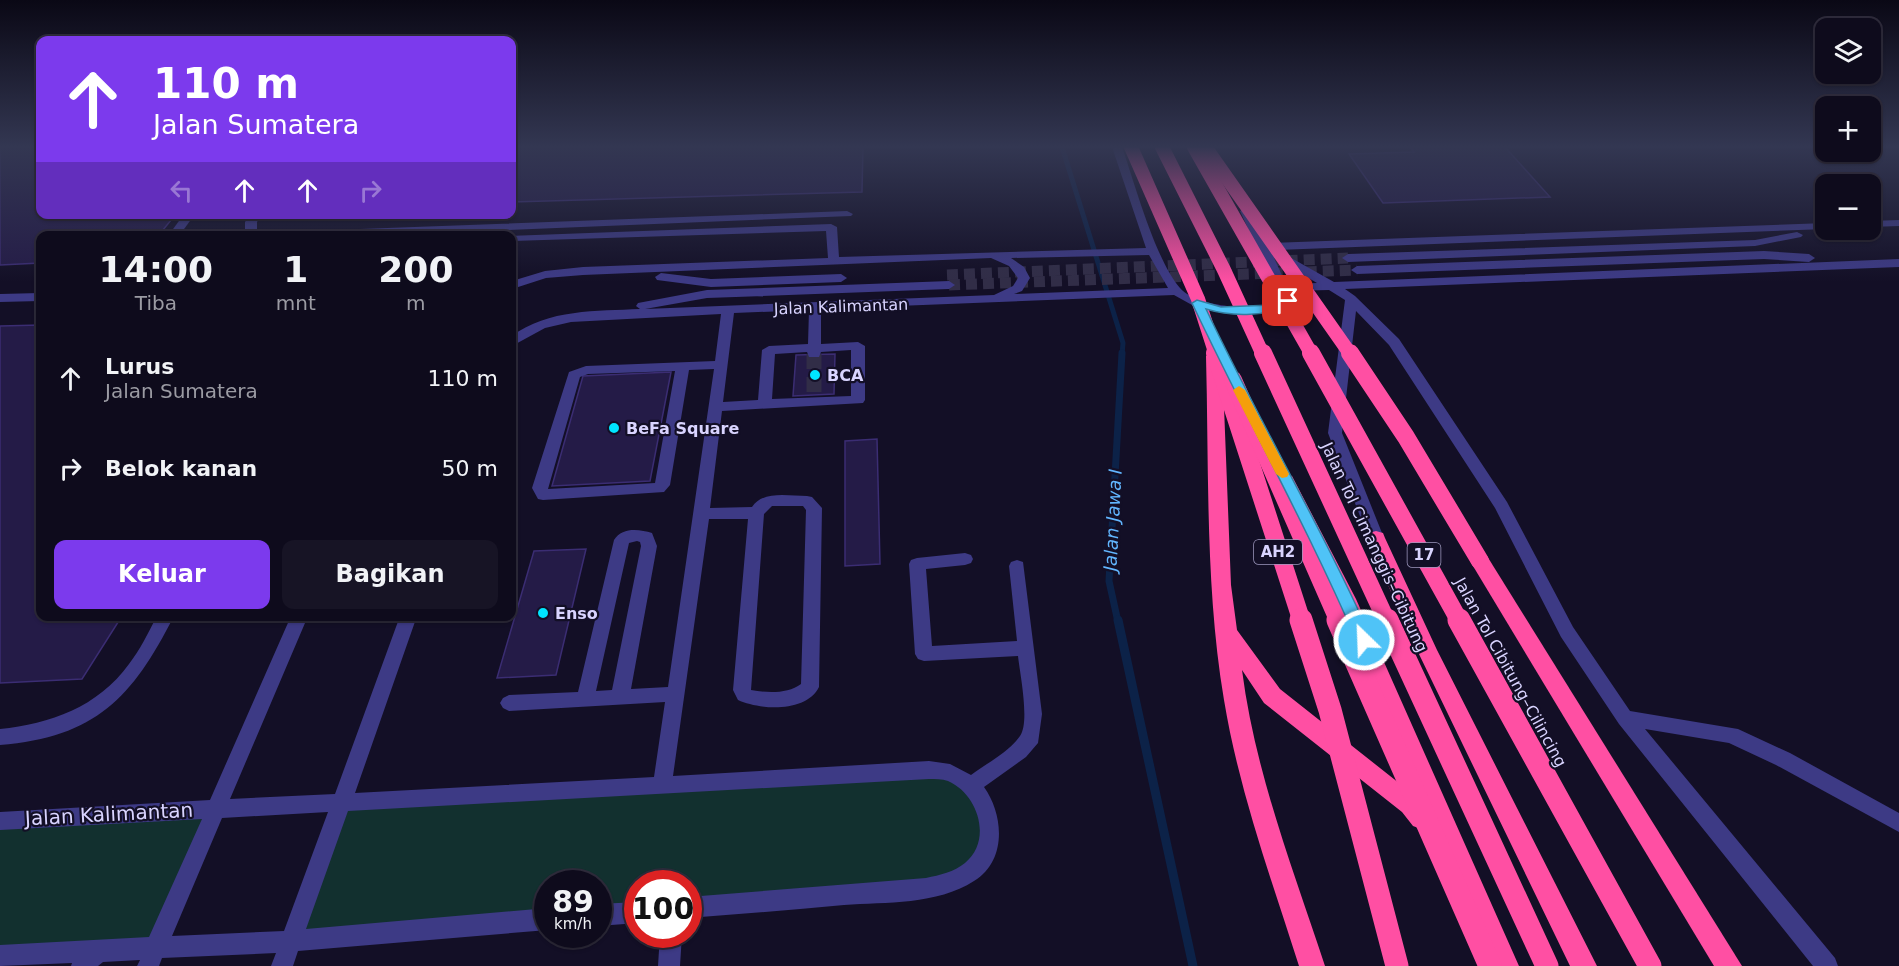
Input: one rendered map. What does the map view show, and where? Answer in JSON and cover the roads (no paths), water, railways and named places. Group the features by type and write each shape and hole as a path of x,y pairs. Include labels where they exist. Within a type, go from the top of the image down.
{"highway":[{"name":"AH2","path":"1150,192 1200,307 1330,710 1397,966"},
{"name":"Jalan Tol Cimanggis–Cibitung","path":"1185,192 1229,281 1547,966"},
{"name":"Jalan Tol Cibitung–Cilincing","path":"1220,192 1650,966"},
{"path":"1237,192 1320,308 1400,427 1729,966"},
{"path":"1200,307 1215,364 1221,585 1235,700 1258,800 1312,966"},
{"path":"1200,307 1490,966"},
{"path":"1236,386 1346,599 1506,966"},
{"path":"1376,538 1432,660 1584,966"},
{"path":"1227,631 1272,696 1410,804 1463,867"},
{"path":"1642,825 1742,966"}],"street":[{"path":"1133,192 1153,251 1176,291 1200,307 1221,310 1275,308 1286,295 1333,287 1897,263"},
{"path":"1236,192 1286,295"},
{"path":"387,231 847,214"},
{"path":"177,231 186,219"},
{"path":"1881,224 1899,223"},
{"path":"516,238 831,227 834,262"},
{"path":"1263,247 1815,227"},
{"path":"1348,258 1755,243 1815,229"},
{"path":"1263,247 1351,299 1394,342 1502,506 1567,632 1625,718 1827,966"},
{"path":"516,284 545,275 608,271 978,255 1153,251"},
{"path":"978,255 1007,260 1022,273 1023,278 1018,288 981,300"},
{"path":"1357,270 1764,255 1897,263"},
{"path":"594,315 707,294 948,280 711,283 608,271"},
{"name":"Jalan Kalimantan","path":"516,339 528,329 556,319 594,315 1176,291"},
{"path":"0,298 36,297"},
{"path":"1351,299 1335,433 1376,538"},
{"path":"814,351 815,307"},
{"path":"1200,307 1236,386"},
{"path":"662,786 702,514 728,311"},
{"path":"715,406 765,404 814,399 858,400 858,346 814,351 770,350 765,404"},
{"path":"683,365 662,485 659,488 543,495 540,488 574,375 586,370 683,365 721,365"},
{"path":"771,501 807,501 814,508 810,687 802,696 753,699 744,695 742,690 756,513 762,504 771,501"},
{"path":"702,514 756,513"},
{"path":"585,699 622,540 630,536 641,535 646,537 649,546 620,697"},
{"path":"965,559 917,564 924,654 1026,648"},
{"path":"702,907 926,888 953,882 976,868 989,846 991,825 985,806 971,786 1019,752 1031,737 1033,714 1017,566"},
{"path":"0,737 55,728 84,714 110,696 131,676 163,621"},
{"name":"Jalan Kalimantan","path":"152,956 298,621"},
{"path":"282,966 407,621"},
{"path":"509,703 675,694"},
{"path":"1625,718 1731,735 1783,759 1899,823"},
{"name":"Jalan Kalimantan","path":"0,821 929,770 952,774 971,786"},
{"path":"0,956 38,960 99,950 152,956 292,941 534,921"},
{"path":"669,966 670,948"},
{"path":"82,966 99,950"}],"waterway":[{"name":"Jalan Jawa I","path":"1076,192 1123,343 1122,355"},
{"name":"Jalan Jawa I","path":"1118,622 1109,581 1122,353"},
{"name":"Jalan Jawa I","path":"1118,620 1193,966"}],"tunnel":[{"path":"947,275 1348,258"},
{"path":"949,285 1357,270"},
{"path":"814,354 814,395"}],"place":[{"name":"BCA","path":"815,375"},
{"name":"BeFa Square","path":"614,428"},
{"name":"Enso","path":"543,613"}]}
